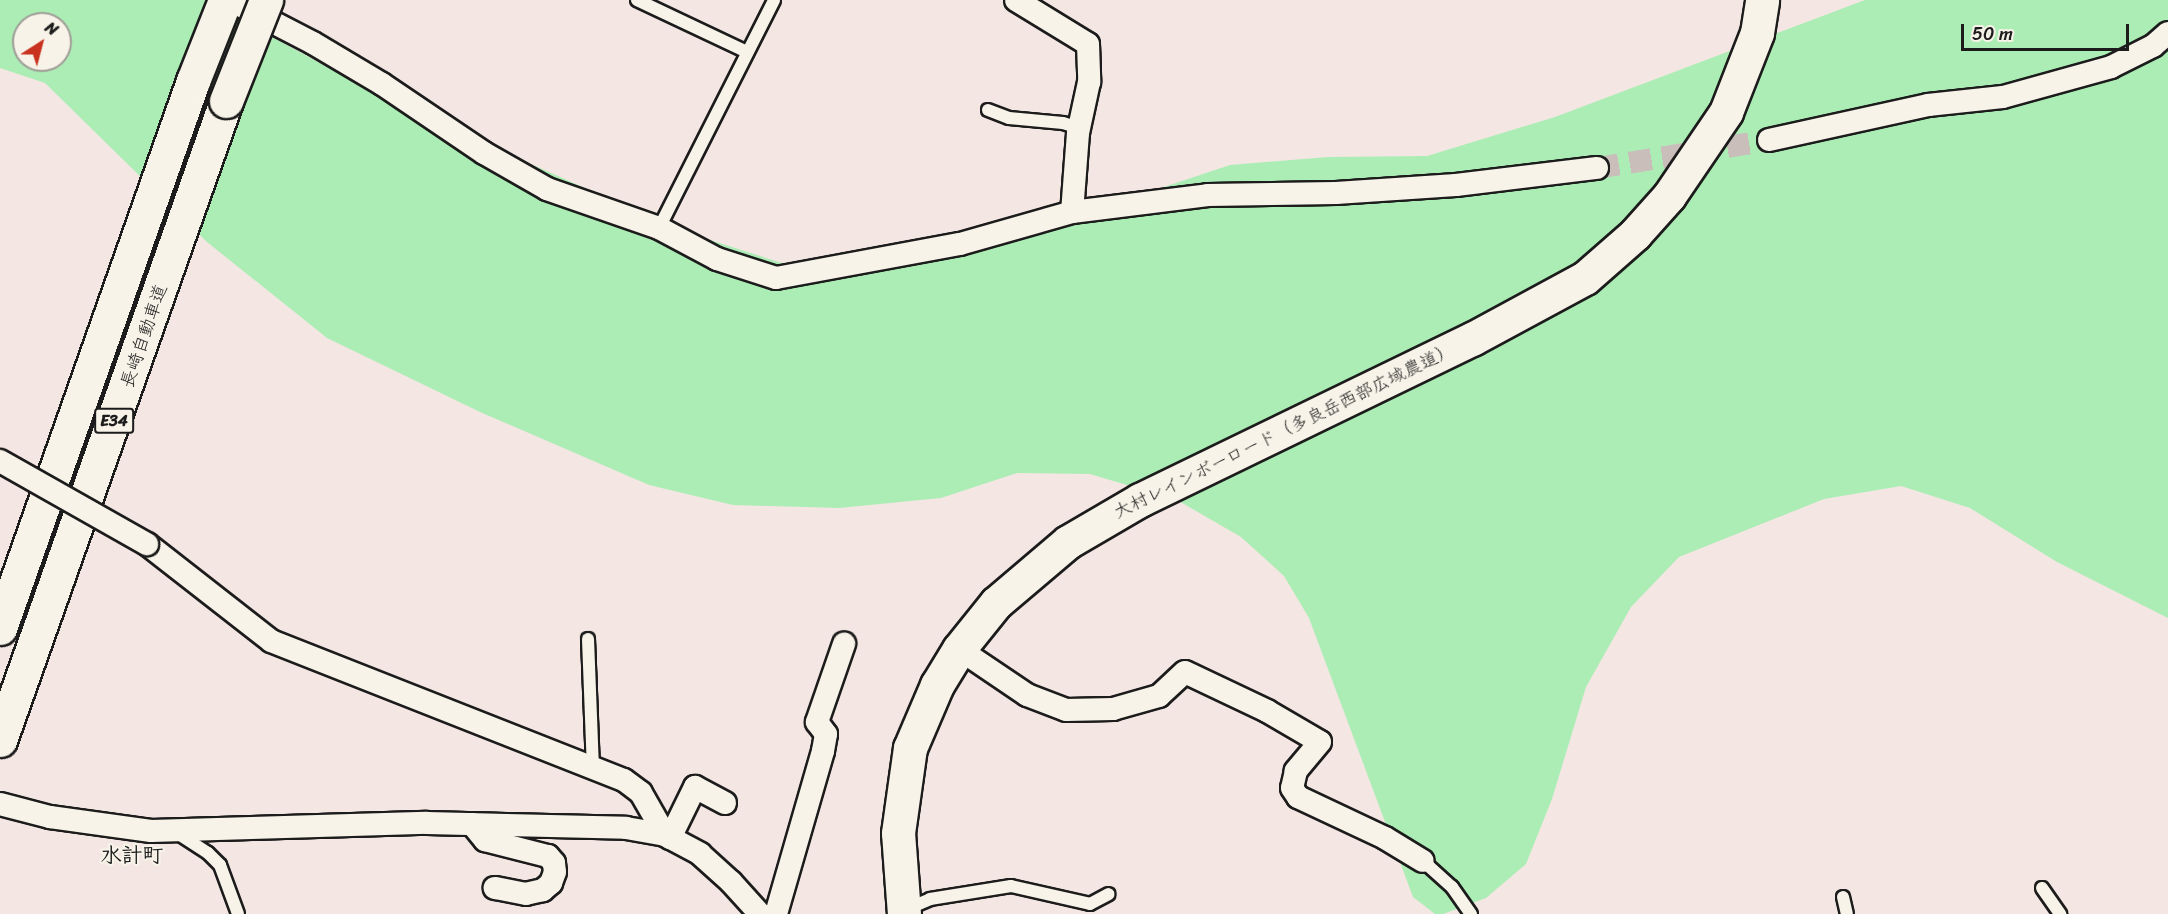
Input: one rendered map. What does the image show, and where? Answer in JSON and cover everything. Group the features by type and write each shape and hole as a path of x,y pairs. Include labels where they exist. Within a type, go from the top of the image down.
{"main road":[{"name":"長崎自動車道","path":"0,628 193,81 225,0"},
{"name":"長崎自動車道","path":"0,740 226,101 266,0"},
{"name":"大村レインボーロード（多良岳西部広域農道）","path":"900,913 898,833 910,748 937,685 959,649 996,603 1068,542 1099,523 1150,495 1472,339 1585,278 1635,234 1669,196 1726,112 1757,33 1762,0"}],"street":[{"path":"230,0 313,43 382,84 484,153 547,189 659,228 717,259 776,278 960,244 1072,212 1208,195 1335,194 1456,185 1597,168"},
{"path":"1016,0 1088,44 1089,82 1079,128 1072,212"},
{"path":"1769,140 1928,105 2013,94 2111,67 2153,46 2168,33"},
{"path":"0,461 147,544 271,641 624,780 641,793 668,836"},
{"path":"776,914 823,752 826,734 817,722 844,644"},
{"path":"959,649 1027,695 1066,710 1113,709 1159,696 1185,672 1267,711 1320,742 1296,771 1292,788 1298,797 1385,838 1423,861"},
{"path":"668,836 694,787 725,803"},
{"path":"0,804 50,818 151,831 472,824 626,828 668,836 700,854 731,882 760,914"},
{"path":"472,824 485,840 548,856 554,862 555,872 551,884 543,890 526,894 495,888"}],"lane":[{"path":"638,0 747,52"},
{"path":"659,228 774,0"},
{"path":"987,110 1009,118 1063,123 1079,128"},
{"path":"588,639 593,766"},
{"path":"172,830 208,853 220,865 238,914"},
{"path":"1423,861 1452,887 1471,914"},
{"path":"900,913 930,898 1011,886 1090,904 1108,894"},
{"path":"2042,888 2060,914"},
{"path":"1843,897 1847,914"}],"green space":[{"path":"0,0 204,0 392,102 679,230 788,265 1098,209 1230,165 1328,157 1427,156 1555,117 1865,0 2168,0 2168,618 2057,562 1970,508 1901,486 1824,499 1679,557 1631,607 1586,687 1552,799 1526,864 1486,898 1443,914 1435,914 1413,897 1309,618 1284,576 1241,537 1177,500 1090,474 1017,473 941,498 839,508 733,505 649,485 480,412 327,338 207,242 45,83 0,68"}],"tunnel":[{"path":"1597,168 1769,140"}],"district":[{"name":"水計町","path":"132,855"}]}
